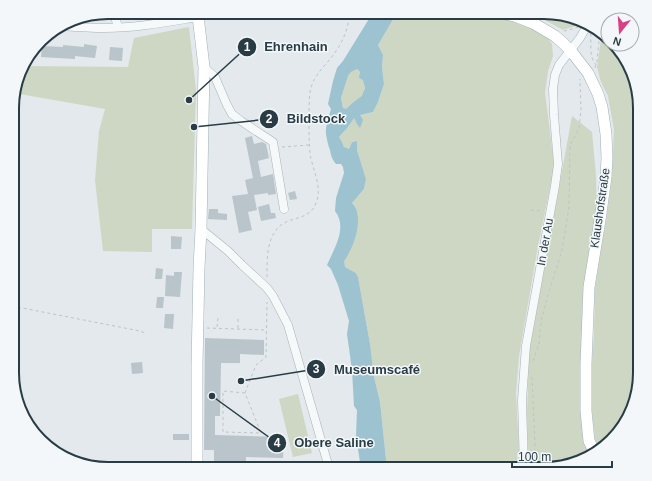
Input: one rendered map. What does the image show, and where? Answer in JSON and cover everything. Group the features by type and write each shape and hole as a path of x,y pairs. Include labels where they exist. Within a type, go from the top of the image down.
{"main road":[{"path":"197,462 204,67 200,19"},
{"name":"Klaushofstraße","path":"523,19 533,23 555,36 592,69 605,123 607,145 606,176 589,287 587,324 586,411 589,441 592,448"}],"street":[{"path":"116,19 118,28"},
{"path":"73,27 118,28 150,20 162,19"},
{"name":"In der Au","path":"524,462 522,400 526,346 558,164 553,89 555,75 560,65 580,38 585,29"},
{"path":"204,67 215,77 232,114 240,121 273,142 284,209"},
{"path":"201,229 228,251 267,288 273,296 288,325 327,461"}],"path":[{"path":"267,288 267,260 272,237 281,225 310,212 318,197 318,185 309,145 309,100 313,82 343,40 349,19"},
{"path":"562,31 578,26"},
{"path":"589,31 591,35 592,69"},
{"path":"533,361 538,344 546,302 562,250 570,207 570,145 579,129 581,110 580,78 592,69 599,38"},
{"path":"274,148 309,145"},
{"path":"531,210 550,212"},
{"path":"245,393 223,391 223,432 261,433 245,393 256,365 266,357 267,302"},
{"path":"19,307 145,333"},
{"path":"218,318 216,328 266,330"},
{"path":"238,319 238,329"},
{"path":"531,373 535,462"}],"green space":[{"path":"392,19 508,19 526,25 548,38 552,44 553,56 548,71 545,93 554,163 519,356 516,394 520,462 386,462 380,402 374,377 370,344 358,277 356,273 345,267 343,261 353,244 358,224 357,211 352,203 364,189 366,179 357,150 357,141 352,142 349,149 344,147 339,137 354,117 357,124 360,115 373,112 378,102 384,84 382,67 383,55 378,45"},
{"path":"543,19 562,21 576,25 563,30"},
{"path":"189,27 196,90 192,229 152,229 152,252 103,251 95,180 99,131 105,109 20,94 22,85 30,66 128,67 134,38"},
{"path":"600,46 600,52 613,52 624,68 630,85 633,102 633,379 624,413 611,432 598,444 595,439 592,411 595,288 612,177 614,130 608,96 601,82 597,67"},
{"path":"357,69 364,82 364,94 361,98 354,101 346,110 343,108 341,98 348,76 351,72"},
{"path":"572,116 592,132 596,175 597,220 586,287 592,448 584,453 562,460 550,462 529,462 527,415 529,353"},
{"path":"298,394 312,453 293,457 279,399"}],"water":[{"path":"369,19 393,19 378,45 383,55 382,67 384,84 378,102 373,112 360,115 363,120 360,128 354,118 339,137 344,147 349,149 352,142 357,141 357,150 366,179 364,189 352,203 357,211 358,224 353,244 344,261 345,267 356,273 358,277 370,344 374,377 380,402 386,462 360,462 356,436 357,410 354,406 352,370 347,334 349,321 338,285 331,269 327,265 336,245 340,231 339,217 335,211 336,198 344,173 341,164 336,164 332,157 326,134 327,122 331,109 328,104 337,68 343,61","holes":["357,69 360,72 359,78 363,80 365,88 362,96 346,109 343,108 341,98 348,76 351,72"]}],"building":[{"path":"84,44 97,46 95,58 75,56 75,59 41,57 42,48 44,46 63,47 63,45 84,47"},
{"path":"110,47 123,48 122,61 109,60"},
{"path":"252,136 254,144 262,142 266,144 269,158 258,161 261,177 273,174 276,194 268,195 268,193 254,195 257,210 248,212 252,230 239,233 232,196 248,194 245,180 253,178 245,138"},
{"path":"295,191 297,199 290,200 288,193"},
{"path":"269,204 271,213 275,213 276,218 261,221 258,207"},
{"path":"209,209 218,209 218,213 227,214 227,220 208,219"},
{"path":"171,236 182,237 181,249 171,249"},
{"path":"156,268 163,269 162,279 155,279"},
{"path":"174,272 182,272 180,297 165,296 166,275 174,276"},
{"path":"157,297 164,297 163,308 156,308"},
{"path":"165,314 174,314 173,329 164,328"},
{"path":"205,338 264,340 264,355 240,354 240,363 221,363 220,416 215,416 215,435 284,437 283,458 246,457 246,462 214,462 214,450 204,450"},
{"path":"142,362 143,373 132,374 131,363"},
{"path":"173,434 189,434 189,440 173,440"}],"place":[{"name":"Ehrenhain","path":"189,100"},
{"name":"Bildstock","path":"194,127"},
{"name":"Museumscafé","path":"241,381"},
{"name":"Obere Saline","path":"212,396"}]}
